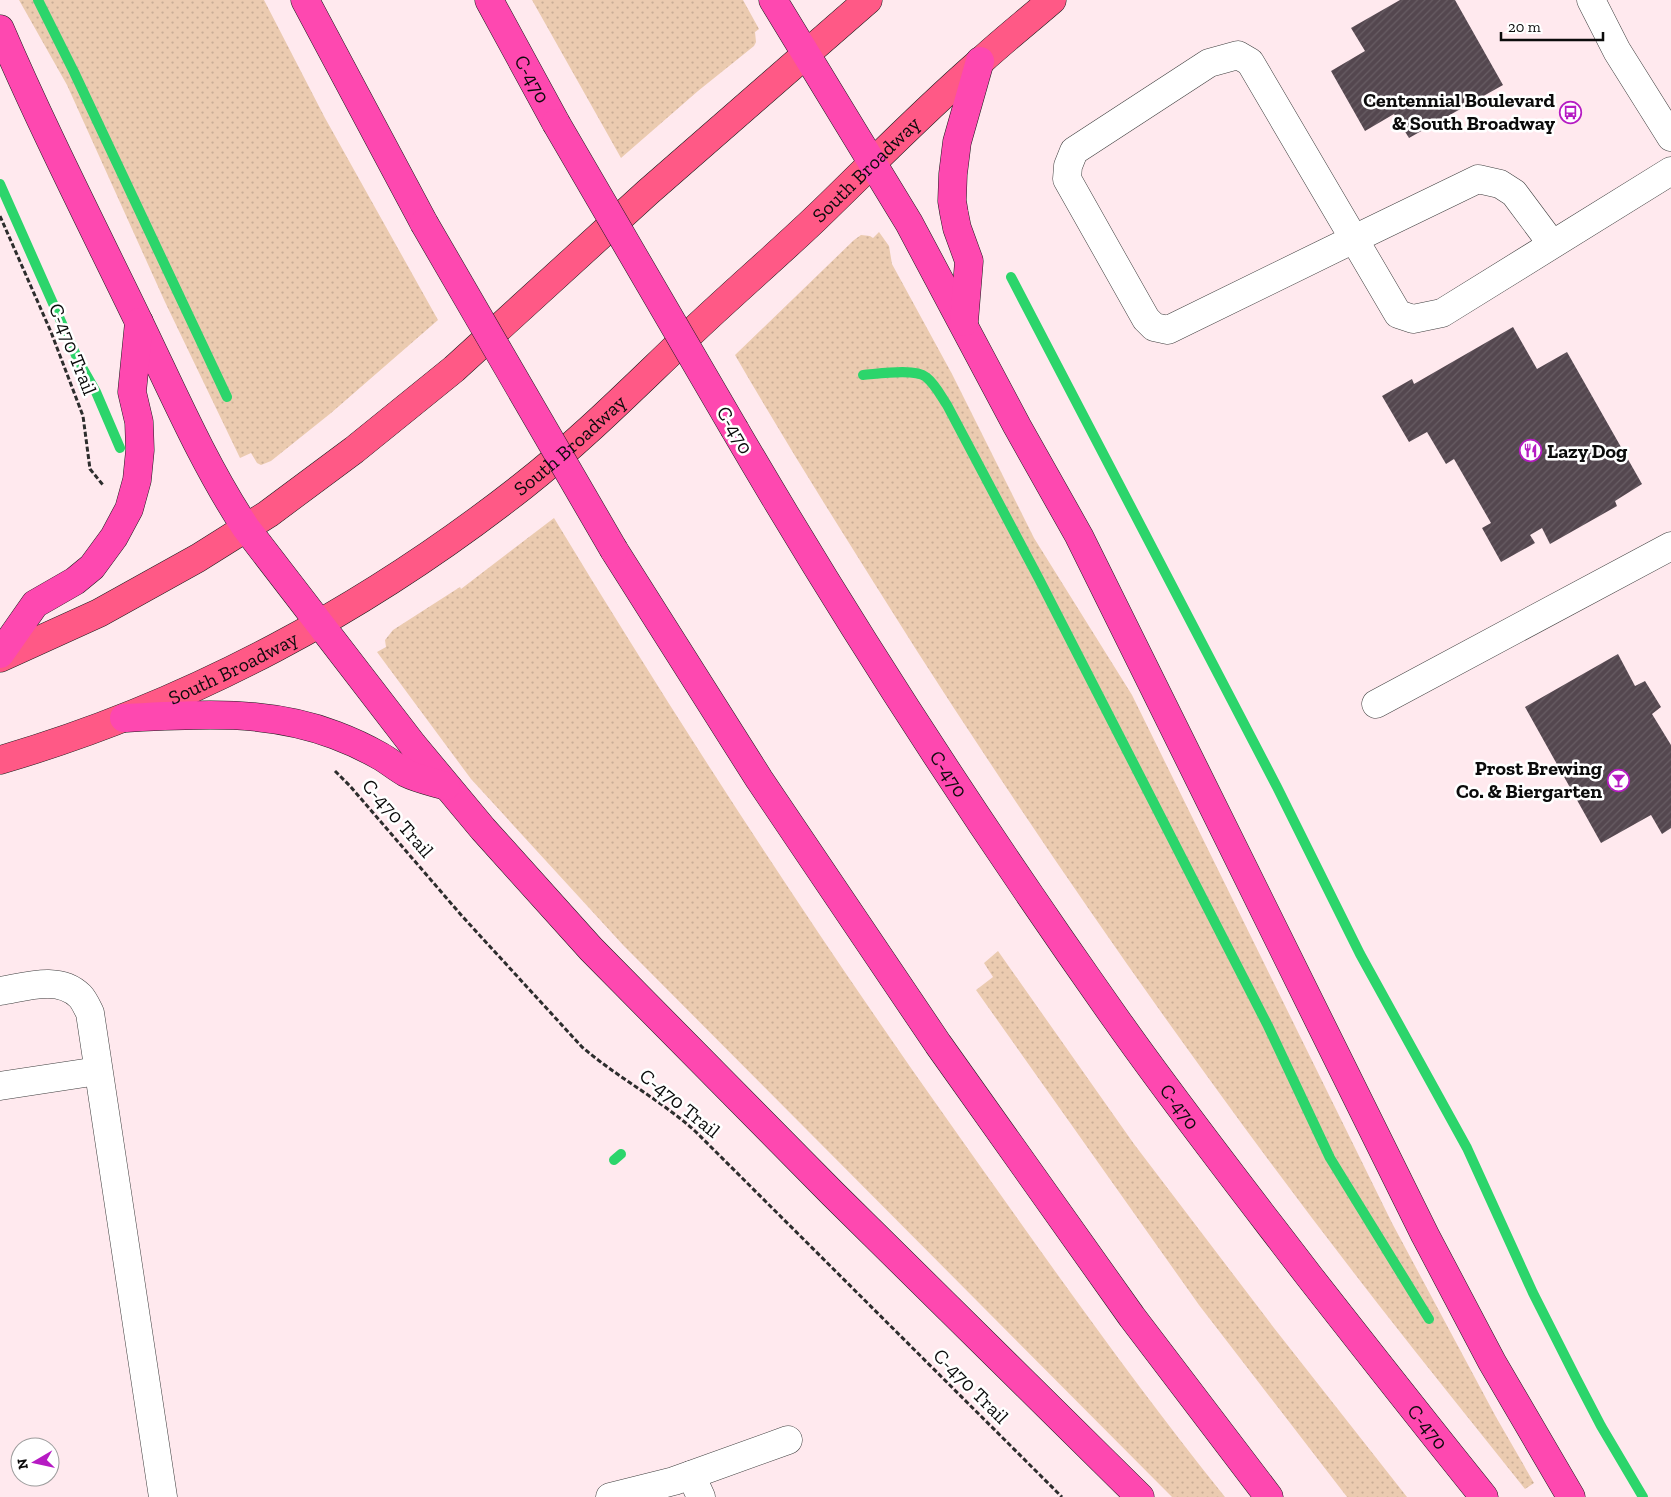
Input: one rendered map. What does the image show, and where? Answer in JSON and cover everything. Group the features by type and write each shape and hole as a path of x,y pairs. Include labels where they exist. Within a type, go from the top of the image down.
{"highway":[{"path":"305,0 424,223 614,550 769,795 938,1044 1116,1295 1269,1497"},
{"name":"C-470","path":"489,0 556,123 794,531 896,694 995,844 1096,990 1233,1177 1484,1497"},
{"path":"773,0 808,54 910,223 964,322 1017,426 1079,536 1432,1250 1492,1362 1571,1497"},
{"path":"0,29 50,139 208,463 246,528 412,745 579,936 833,1194 1140,1497"},
{"path":"964,322 970,261 957,228 954,214 952,201 953,174 957,142 980,61"},
{"path":"0,656 35,604 75,581 92,567 114,537 128,509 137,480 140,450 139,422 132,392 139,322"},
{"path":"124,718 225,715 295,723 335,735 380,756 407,774 446,786"}],"main road":[{"path":"0,656 99,613 198,558 276,509 354,450 454,369 648,192 868,0"},
{"name":"South Broadway","path":"0,760 79,735 195,688 320,623 397,576 453,538 546,467 813,221 980,61 1052,0"}],"street":[{"path":"1591,0 1617,51 1671,137"},
{"path":"1552,244 1514,193 1500,184 1478,178 1354,238 1168,330 1154,327 1146,320 1066,179 1068,166 1074,152 1209,64 1238,54 1250,62 1354,238 1398,314 1413,319 1442,313 1671,170"},
{"path":"1376,704 1671,546"},
{"path":"0,991 48,983 67,987 80,996 90,1013 163,1497"},
{"path":"0,1086 98,1071"},
{"path":"610,1497 674,1481 696,1486 788,1440"}],"path":[{"name":"C-470 Trail","path":"0,216 51,332 83,416 90,469 107,488"},
{"name":"C-470 Trail","path":"333,770 350,786 468,923 582,1047 595,1058 669,1108 696,1132 1062,1497"}],"shaded area":[{"path":"19,0 264,0 325,118 438,320 331,413 271,461 261,465 257,463 251,453 240,458 165,302 67,85"},
{"path":"532,0 743,0 759,29 755,32 756,42 754,46 698,91 621,158"},
{"path":"879,232 889,246 892,264 952,374 1034,538 1132,695 1392,1223 1496,1417 1534,1483 1525,1489 1317,1225 1140,982 971,735 847,541 735,355 854,240 861,235 873,238"},
{"path":"554,518 697,748 846,974 1084,1312 1225,1497 1172,1497 623,945 471,779 377,652 386,647 385,640 393,630 460,587 461,589"},
{"path":"998,951 1134,1144 1274,1328 1407,1497 1347,1497 1199,1305 976,990 993,977 984,963"}],"building":[{"path":"1400,0 1455,0 1503,85 1409,138 1394,114 1365,131 1331,71 1365,51 1351,28"},
{"name":"Lazy Dog","path":"1513,327 1537,369 1567,352 1642,484 1615,501 1617,506 1550,544 1542,528 1530,535 1535,543 1501,562 1482,528 1491,523 1454,459 1446,464 1427,432 1409,442 1382,396 1412,379 1414,384"},
{"name":"Prost Brewing Co. & Biergarten","path":"1618,654 1635,686 1645,681 1661,707 1652,714 1671,745 1671,828 1662,834 1651,815 1601,843 1525,707"}],"waterway":[{"path":"38,0 74,72 227,397"},
{"path":"0,184 79,362 96,392 120,448"},
{"path":"1011,277 1277,787 1360,954 1467,1148 1533,1293 1576,1378 1601,1426 1643,1497"},
{"path":"863,375 896,372 921,374 938,390 947,405 1039,579 1268,1026 1330,1158 1429,1319"},
{"path":"614,1160 621,1154"}],"place":[{"name":"Centennial Boulevard & South Broadway","path":"1571,112"},
{"name":"Lazy Dog","path":"1531,451"},
{"name":"Prost Brewing Co. & Biergarten","path":"1618,780"}]}
